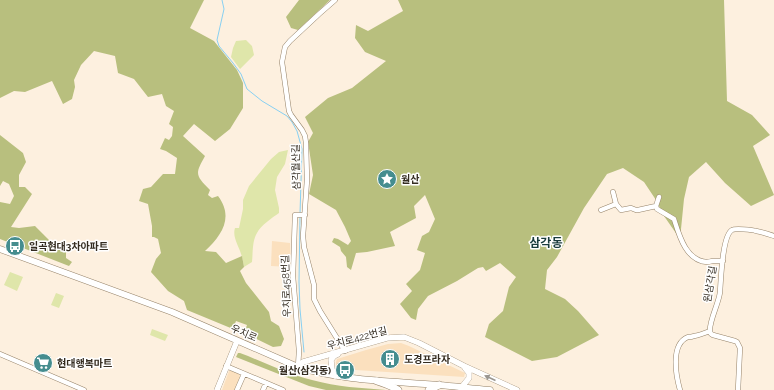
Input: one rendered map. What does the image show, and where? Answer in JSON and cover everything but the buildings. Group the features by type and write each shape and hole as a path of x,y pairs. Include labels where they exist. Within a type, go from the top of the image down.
{"main road":[{"name":"우치로","path":"0,249 159,308 314,372 335,376 378,380 411,387 439,385 490,390"},
{"path":"378,380 389,386 397,388 398,390"},
{"path":"429,390 439,385"}],"street":[{"name":"삼각월산길","path":"335,0 290,41 286,47 282,62 289,111 305,136 307,167 304,247 314,285 314,299 343,351"},
{"path":"612,192 616,204 621,210 630,208 638,210 656,206"},
{"path":"656,206 659,197"},
{"path":"600,210 616,204"},
{"path":"656,206 657,209 674,219 684,246 693,258 708,262 723,261"},
{"name":"우치로458번길","path":"298,366 299,351 293,276 295,215 305,215"},
{"name":"원삼각길","path":"710,332 710,325 719,297 723,254 727,236 730,231 734,229 755,230 774,236"},
{"path":"680,390 676,365 676,351 679,344 688,337 710,332 713,336 735,341 740,348 738,390"},
{"name":"우치로422번길","path":"298,366 303,362 387,338 404,337 517,390"},
{"path":"217,390 237,341"},
{"path":"335,376 332,369 331,360 334,356 343,351"},
{"path":"0,354 84,390"},
{"path":"226,366 283,390"},
{"path":"461,388 469,378 470,373 464,366"},
{"path":"237,390 244,374"},
{"path":"262,390 266,383"}],"shaded area":[{"path":"272,241 290,243 291,267 271,266"},
{"path":"401,343 465,373 464,377 340,369 336,367 337,359 388,344"},
{"path":"229,371 239,373 240,377 235,390 222,390"}],"green space":[{"path":"0,0 204,0 190,28 214,41 237,70 243,83 243,108 230,129 215,141 194,124 183,136 205,156 199,167 199,177 210,190 208,195 212,198 218,196 225,211 224,225 221,232 205,251 216,252 226,263 242,256 244,267 240,271 246,283 269,312 271,321 279,326 284,339 281,346 273,347 244,333 247,325 236,321 233,329 187,310 184,301 168,291 151,272 156,259 161,253 158,239 152,237 152,226 148,204 139,201 143,189 151,187 163,174 175,174 177,158 160,149 165,138 169,140 172,136 173,127 169,124 174,111 166,106 162,94 148,97 134,79 118,73 115,56 94,51 81,65 74,80 75,87 72,99 63,104 52,81 25,92 14,91 0,98"},
{"path":"299,0 330,0 298,30 291,28 286,17"},
{"path":"398,0 724,0 727,101 752,115 770,135 753,146 774,195 751,206 725,183 706,162 689,177 684,199 680,239 664,216 656,200 644,182 623,168 607,174 584,208 557,257 547,270 545,289 565,299 578,311 599,335 557,357 532,361 485,337 489,324 503,311 509,287 516,277 500,263 486,271 483,267 478,268 428,296 418,309 416,320 411,318 400,304 412,291 406,284 420,270 425,253 417,250 422,236 429,232 435,219 425,195 414,206 416,218 390,232 395,246 356,253 351,270 347,267 346,257 341,251 340,247 332,242 334,238 348,245 351,241 336,210 309,194 313,175 308,142 313,133 305,117 328,98 352,88 386,61 365,52 355,38 356,25 368,31 403,11"},
{"path":"246,40 252,46 254,55 240,69 231,57 236,41"},
{"path":"0,135 23,153 26,162 19,175 19,187 25,187 32,194 11,227 19,228 35,226 50,241 66,249 66,258 72,262 69,266 0,239 0,202 10,204 14,196 9,184 3,181 0,186"},
{"path":"288,150 285,164 277,177 275,190 279,213 261,227 255,236 252,262 244,267 234,231 235,228 239,228 243,209 243,200 249,186 271,159 279,152"},
{"path":"10,272 23,277 17,291 4,285"},
{"path":"56,293 64,296 59,308 51,305"},
{"path":"152,329 168,335 165,341 150,335"},
{"path":"238,353 294,375 321,382 349,387 386,390 326,390 309,386 236,357"}],"waterway":[{"path":"222,0 224,9 217,40 219,46 241,74 247,89 262,101 287,116 297,131 302,149 300,214"},
{"path":"300,217 299,282 304,352"}],"place":[{"name":"월산","path":"387,179"},
{"name":"일곡현대3차아파트","path":"15,246"},
{"name":"도경프라자","path":"390,359"},
{"name":"현대행복마트","path":"43,363"},
{"name":"월산(삼각동)","path":"345,370"}],"district":[{"name":"삼각동","path":"546,243"}]}
